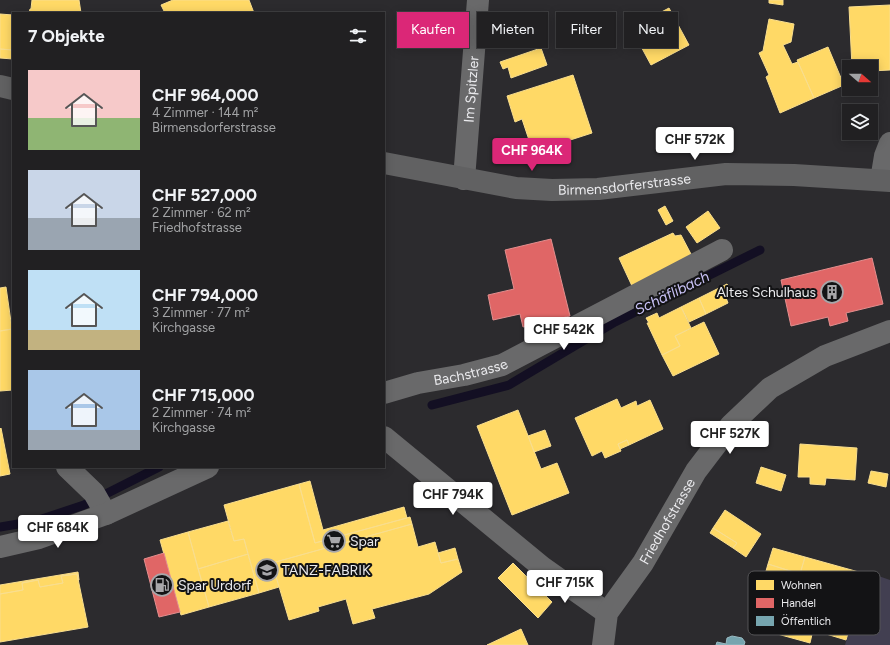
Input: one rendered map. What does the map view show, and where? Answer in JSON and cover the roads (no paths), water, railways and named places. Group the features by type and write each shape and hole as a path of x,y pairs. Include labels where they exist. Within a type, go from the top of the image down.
{"main road":[{"path":"0,86 12,89"},
{"name":"Birmensdorferstrasse","path":"385,162 464,179 516,188 552,190 598,189 726,174 794,175 886,180"}],"street":[{"name":"Im Spitzler","path":"464,179 478,0"},
{"path":"886,180 885,156 890,143"},
{"name":"Bachstrasse","path":"385,393 418,383 464,375 502,364 722,250"},
{"name":"Friedhofstrasse","path":"607,613 643,563 696,471 731,426 770,388 825,356 890,331"},
{"path":"385,438 542,567 607,613 603,645"},
{"path":"68,468 101,505"},
{"path":"0,547 39,538 101,505 205,468"}],"waterway":[{"name":"Schäflibach","path":"432,405 509,385 615,322 760,250"},
{"name":"Schäflibach","path":"0,527 36,521 84,505 157,468"}],"place":[{"name":"Altes Schulhaus","path":"832,292"},
{"name":"Spar","path":"334,541"},
{"name":"TANZ-FABRIK","path":"267,570"},
{"name":"Spar Urdorf","path":"162,585"}]}
